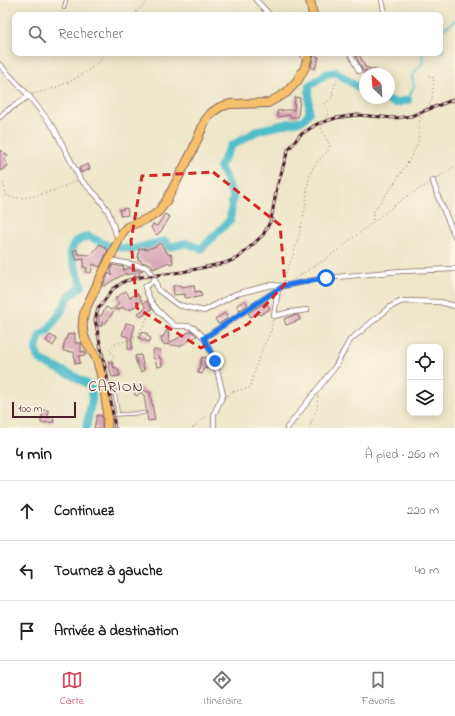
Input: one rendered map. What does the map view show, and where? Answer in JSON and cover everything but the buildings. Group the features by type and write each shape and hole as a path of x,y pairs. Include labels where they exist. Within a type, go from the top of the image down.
{"main road":[{"path":"310,0 312,12"},
{"path":"107,428 108,415 106,399 96,358 85,340 82,322 85,310 118,239 127,227 151,217 158,212 165,203 192,152 205,121 211,113 220,107 230,104 268,103 278,98 286,93 298,80 305,67 306,56"}],"street":[{"path":"256,0 267,12"},
{"path":"382,0 384,12"},
{"path":"352,56 359,71"},
{"path":"0,65 29,96 54,128 80,179 98,196 108,211 118,239"},
{"path":"0,117 29,96"},
{"path":"433,181 438,198 455,236"},
{"path":"110,257 146,267 154,276 158,290 178,305 204,311 236,294 271,285 283,286 326,278 401,271 455,269"},
{"path":"156,280 144,287 156,309 175,326 185,325 196,328 204,338 215,361 223,395 214,414 214,428"},
{"path":"204,338 283,286"},
{"path":"278,289 274,316 307,310"},
{"path":"287,428 335,367 350,340 390,307 402,301 440,302 455,306"}],"lane":[{"path":"64,8 66,0"},
{"path":"113,383 118,414"},
{"path":"108,415 144,413"}],"path":[{"path":"136,12 149,0"},
{"path":"29,96 45,92 79,77 103,56"},
{"path":"373,221 373,212 408,162 418,143 420,119 432,100 434,78 428,75"},
{"path":"283,286 285,274 293,254 305,212 309,180 312,170 316,163 328,151 330,146 321,128 329,112 325,104 333,97 332,93 337,79"},
{"path":"283,286 326,259 404,198 455,166"},
{"path":"0,181 7,196 23,197 38,195 67,186 80,179"},
{"path":"98,366 111,360 114,356 110,351 110,348 113,345 137,337 149,315 156,309"},
{"path":"226,398 231,392 250,388 257,362 271,331 274,316"},
{"path":"308,428 317,408 317,390"},
{"path":"193,428 218,406"}],"highlighted area":[{"path":"213,172 280,225 285,284 248,324 201,348 137,308 131,241 142,176"}],"waterway":[{"path":"443,30 455,20"},
{"path":"408,100 414,86 412,76 423,62 422,56"},
{"path":"86,428 92,399 92,387 72,375 43,362 37,356 36,347 40,335 48,330 62,310 68,297 82,286 70,252 75,242 88,236 109,246 133,249 165,241 169,247 186,243 201,249 230,220 233,196 220,166 231,146 259,130 303,120 309,113 309,86 326,74 336,72 359,88"},
{"path":"395,103 408,100"}],"railway":[{"path":"115,428 107,376 95,320 98,309 113,289 125,281 141,277 182,272 225,263 238,258 263,235 271,220 277,187 288,150 300,135 317,124 336,118 357,115 395,118 411,116 455,99"}],"district":[{"name":"CARION","path":"116,386"}],"route":[{"path":"215,361 204,338 283,286 326,278"}]}
